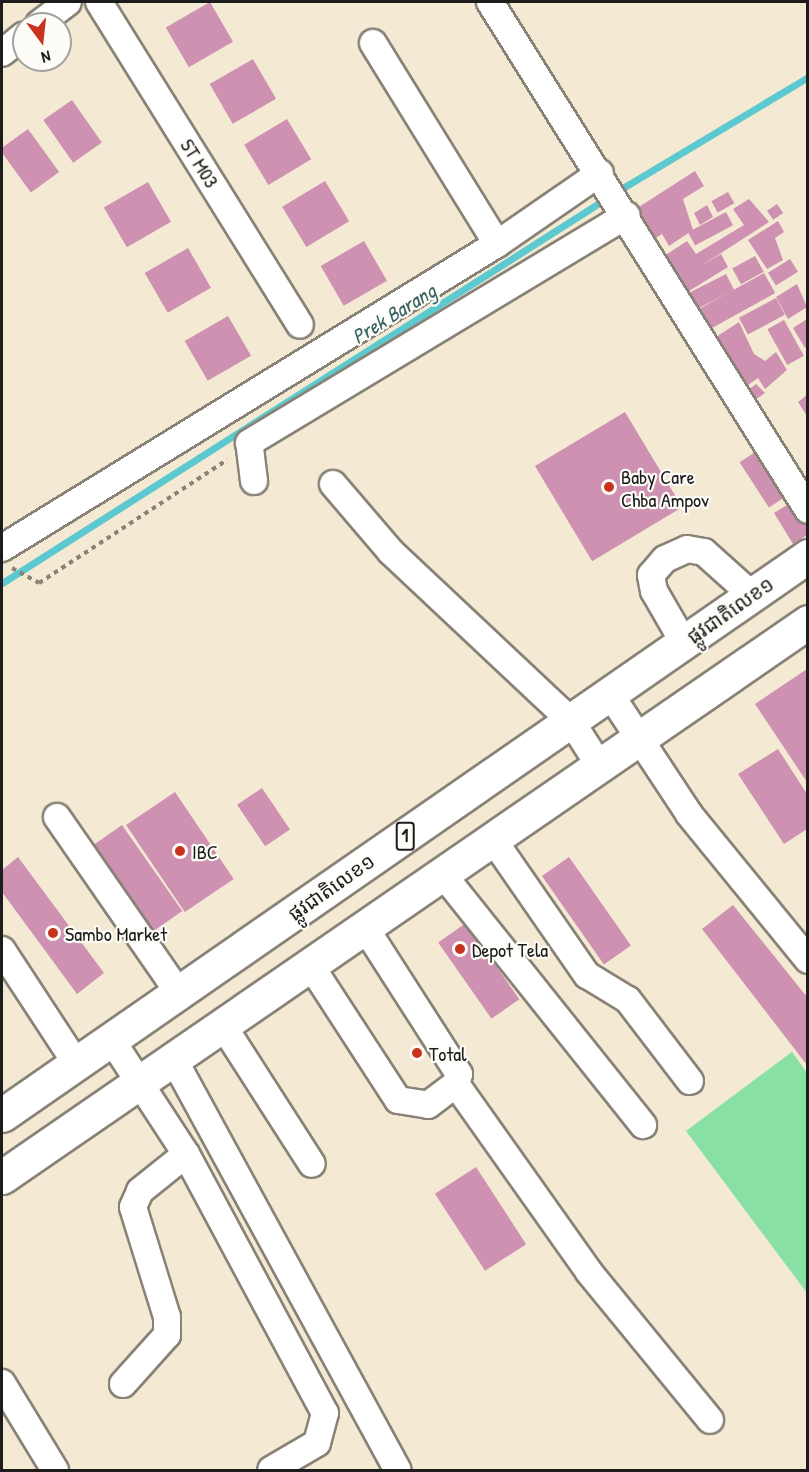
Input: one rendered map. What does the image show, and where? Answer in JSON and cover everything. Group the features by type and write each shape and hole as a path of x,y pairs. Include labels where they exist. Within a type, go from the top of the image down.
{"highway":[{"name":"ផ្លូវជាតិលេខ១","path":"2,1115 807,556"},
{"path":"2,1177 309,963 807,622"},
{"path":"280,923 309,963"}],"street":[{"path":"55,12 68,2"},
{"name":"ST M03","path":"99,2 300,325"},
{"path":"490,2 624,210 807,510"},
{"path":"373,43 497,244"},
{"path":"5,556 603,177"},
{"path":"254,481 249,443 624,210"},
{"path":"333,484 391,552 571,722 599,765"},
{"path":"684,643 654,591 651,575 664,559 687,549 704,552 752,595"},
{"path":"610,694 689,814 807,960"},
{"path":"57,817 178,993"},
{"path":"492,838 587,975 628,1000 690,1081"},
{"path":"441,872 644,1125"},
{"path":"309,963 399,1100 428,1106 456,1084 459,1074 364,926"},
{"path":"2,950 76,1063"},
{"path":"222,1024 312,1164"},
{"path":"111,1039 142,1080 186,1154 325,1413 318,1443 271,1470"},
{"path":"173,1058 347,1371 398,1470"},
{"path":"456,1084 589,1272 710,1420"},
{"path":"123,1384 166,1335 166,1317 133,1207 140,1191 186,1154"},
{"path":"311,1388 347,1371"},
{"path":"2,1383 55,1470"}],"path":[{"path":"5,556 39,583 190,489 249,443"}],"green space":[{"path":"792,1052 807,1073 807,1293 686,1131"}],"building":[{"path":"210,2 233,42 189,67 166,28"},
{"path":"253,59 276,99 233,124 210,84"},
{"path":"72,100 102,143 73,163 43,120"},
{"path":"287,119 311,159 268,185 244,145"},
{"path":"28,129 59,172 31,192 2,153 2,148"},
{"path":"695,171 704,186 683,199 693,230 669,246 662,234 648,243 631,212"},
{"path":"325,181 349,221 306,247 282,207"},
{"path":"148,182 171,222 127,247 104,208"},
{"path":"728,192 734,203 718,213 711,201"},
{"path":"749,199 769,222 701,266 721,254 728,267 681,296 658,260 687,241 696,254 744,225 733,209"},
{"path":"777,204 783,213 773,220 767,211"},
{"path":"707,205 713,217 700,225 694,213"},
{"path":"726,212 733,225 695,245 688,232"},
{"path":"778,221 784,232 775,238 783,260 767,269 748,240"},
{"path":"364,241 387,281 344,306 321,266"},
{"path":"188,248 211,288 168,313 145,273"},
{"path":"755,256 764,272 741,284 732,269"},
{"path":"790,259 798,272 776,285 768,273"},
{"path":"764,273 775,293 703,333 692,313"},
{"path":"726,274 734,290 690,313 681,297"},
{"path":"797,284 807,307 788,319 776,297"},
{"path":"776,298 785,315 748,334 739,318"},
{"path":"228,316 251,356 208,381 185,341"},
{"path":"807,319 807,346 805,348 793,328"},
{"path":"784,320 804,356 787,365 767,329"},
{"path":"739,322 754,354 765,361 776,352 787,370 765,389 758,378 741,390 710,341"},
{"path":"756,384 765,393 749,404 743,394"},
{"path":"807,395 807,416 798,402"},
{"name":"Baby Care Chba Ampov","path":"625,412 682,507 592,561 535,466"},
{"path":"763,447 792,492 769,508 740,462"},
{"path":"797,499 807,517 807,535 793,544 774,513"},
{"path":"807,669 807,782 755,704"},
{"path":"778,749 807,794 807,829 784,844 738,774"},
{"path":"262,788 290,829 265,846 237,805"},
{"name":"IBC","path":"175,792 234,879 185,912 126,825"},
{"path":"122,825 182,911 149,934 89,848"},
{"name":"Sambo Market","path":"18,857 104,973 77,994 2,892 2,870"},
{"path":"569,857 631,945 604,964 542,876"},
{"path":"733,905 807,997 807,1065 702,929"},
{"path":"466,923 519,999 491,1019 438,943"},
{"path":"476,1167 526,1244 485,1271 435,1194"}],"waterway":[{"name":"Prek Barang","path":"616,192 808,77"},
{"name":"Prek Barang","path":"2,583 607,198"}],"place":[{"name":"Baby Care Chba Ampov","path":"609,487"},
{"name":"IBC","path":"180,851"},
{"name":"Sambo Market","path":"53,933"},
{"name":"Depot Tela","path":"460,949"},
{"name":"Total","path":"417,1053"}]}
